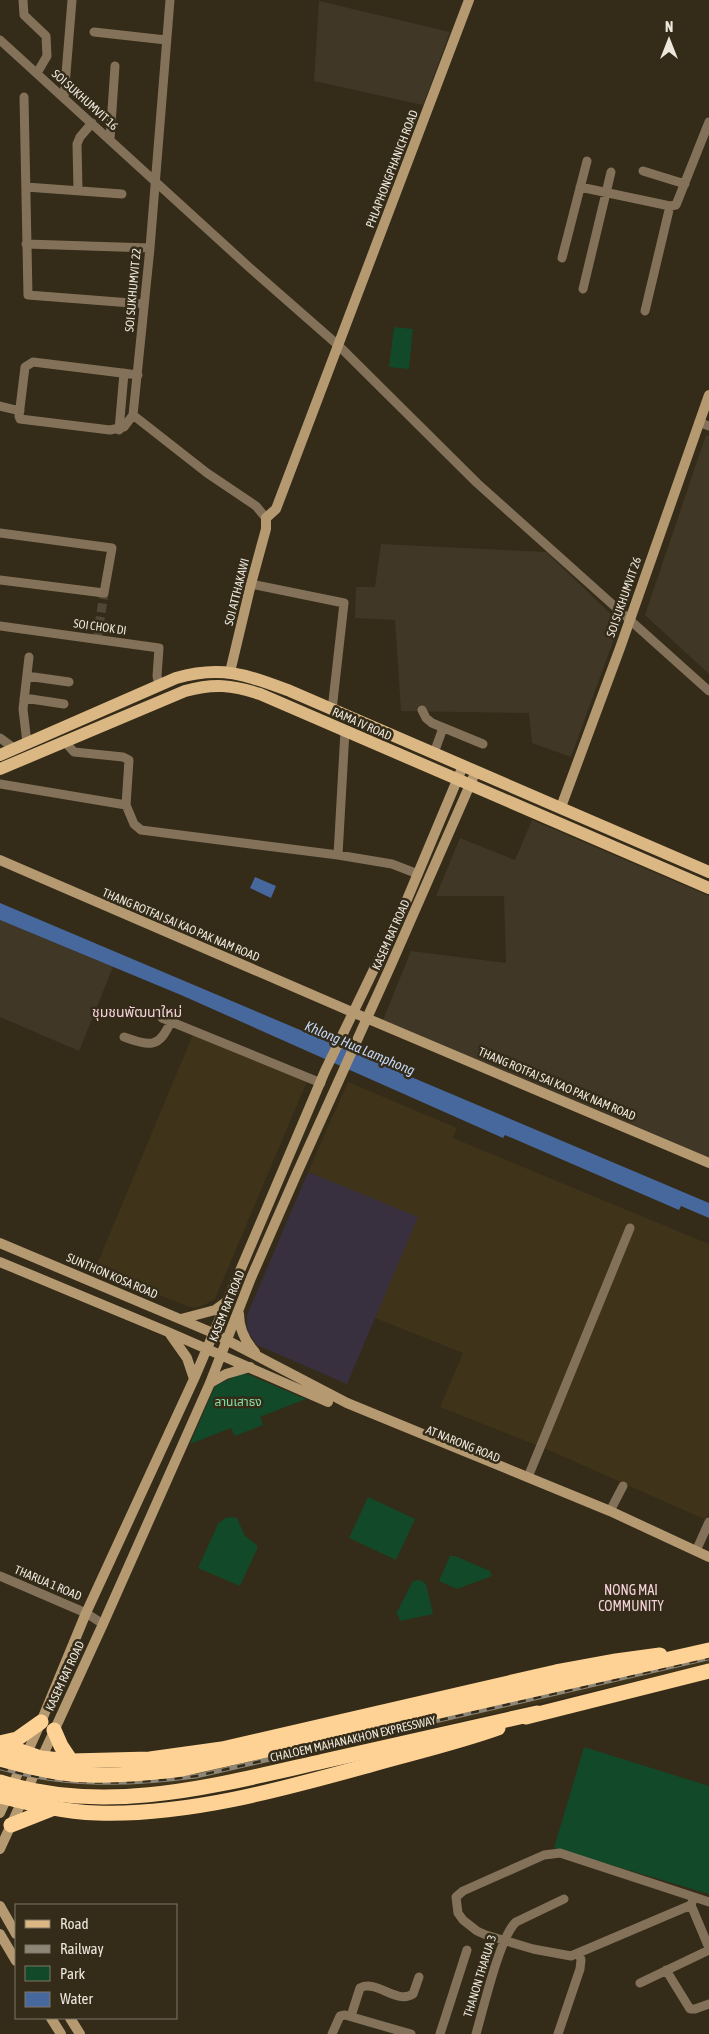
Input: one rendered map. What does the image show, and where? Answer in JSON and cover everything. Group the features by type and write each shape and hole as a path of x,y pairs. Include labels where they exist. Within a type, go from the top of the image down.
{"highway":[{"path":"0,1744 41,1758 72,1761 150,1759 222,1749 285,1736 556,1672 616,1661 709,1650"},
{"name":"CHALOEM MAHANAKHON EXPRESSWAY","path":"0,1759 28,1767 88,1776 123,1775 182,1769 709,1650"},
{"name":"CHALOEM MAHANAKHON EXPRESSWAY","path":"0,1782 20,1788 86,1797 158,1795 231,1782 538,1713 709,1671"},
{"path":"10,1798 54,1808 96,1813 133,1813 195,1805 332,1776 488,1731 538,1713"},
{"path":"0,1744 17,1739 41,1722"},
{"path":"54,1730 61,1746 72,1761"},
{"path":"11,1825 54,1808"}],"main road":[{"name":"RAMA IV ROAD","path":"0,755 159,685 194,673 230,672 273,685 709,872"},
{"name":"RAMA IV ROAD","path":"0,769 170,696 201,686 230,685 260,694 709,888"}],"street":[{"path":"23,0 24,15 46,36 47,56 37,73"},
{"path":"64,98 72,0"},
{"name":"SOI SUKHUMVIT 22","path":"134,415 150,248 154,179 170,0"},
{"name":"PHLAPHONGPHANICH ROAD","path":"266,518 276,509 469,0"},
{"path":"94,32 166,40"},
{"name":"SOI SUKHUMVIT 16","path":"0,40 339,346"},
{"path":"110,139 115,66"},
{"path":"24,97 28,295 144,304"},
{"path":"580,187 670,206 677,204 709,122"},
{"path":"78,190 77,144 80,137 92,123"},
{"path":"562,258 587,161"},
{"path":"643,171 685,184"},
{"path":"584,289 611,172"},
{"path":"26,187 122,194"},
{"path":"645,311 670,206"},
{"path":"26,244 150,248"},
{"path":"339,346 477,483 709,691"},
{"path":"138,375 33,362 25,367 20,419 119,430 128,424 134,415 207,473 256,506 266,518"},
{"path":"119,430 124,373"},
{"name":"SOI SUKHUMVIT 26","path":"561,807 704,424 709,394"},
{"path":"0,406 20,411"},
{"name":"SOI ATTHAKAWI","path":"230,672 266,530 266,518"},
{"path":"0,533 112,548 104,593 0,580"},
{"path":"251,584 344,603 332,710"},
{"name":"SOI CHOK DI","path":"0,626 159,648 157,676 159,685"},
{"path":"0,738 21,746 29,657"},
{"path":"27,676 69,682"},
{"path":"24,698 64,704"},
{"path":"422,710 428,720 483,744"},
{"path":"434,753 443,728"},
{"path":"338,855 345,731"},
{"path":"65,742 74,752 123,757 129,760 126,805 134,824 141,830 338,855 392,864 418,874"},
{"name":"KASEM RAT ROAD","path":"0,1849 11,1825 10,1798 26,1754 86,1613 194,1379 325,1071 403,908 463,766"},
{"name":"KASEM RAT ROAD","path":"0,1814 41,1758 103,1624 210,1383 226,1340 297,1173 476,771"},
{"path":"0,784 126,805"},
{"name":"THANG ROTFAI SAI KAO PAK NAM ROAD","path":"0,860 353,1013 709,1163"},
{"path":"403,908 414,913"},
{"path":"124,1037 144,1044 156,1043 165,1035 167,1019 320,1083"},
{"path":"284,1167 297,1173"},
{"path":"528,1477 630,1228"},
{"name":"SUNTHON KOSA ROAD","path":"0,1243 213,1333"},
{"path":"0,1262 207,1348"},
{"path":"181,1319 208,1312 226,1301"},
{"path":"240,1308 239,1321 243,1335 260,1356"},
{"path":"168,1332 187,1358 194,1379"},
{"name":"AT NARONG ROAD","path":"213,1333 260,1356 346,1403 610,1511 709,1557"},
{"name":"AT NARONG ROAD","path":"207,1348 351,1411 585,1508 709,1563"},
{"path":"210,1383 232,1371 251,1367"},
{"path":"610,1511 622,1486"},
{"path":"696,1551 709,1522"},
{"name":"THARUA 1 ROAD","path":"0,1576 86,1613 103,1624"},
{"path":"692,1901 571,1956 533,1949 477,1931 463,1920 458,1913 456,1897 463,1891 544,1855 560,1853 692,1901 709,1902"},
{"name":"THANON THARUA 3","path":"476,2034 504,1941 511,1926 564,1899"},
{"path":"640,1984 707,1951 708,1948 692,1901"},
{"path":"0,1906 15,1932"},
{"path":"0,1934 15,1959"},
{"path":"440,2034 467,1950"},
{"path":"558,2034 580,1969 581,1960 578,1953"},
{"path":"666,1970 690,2009 709,2004"},
{"path":"351,2016 360,1988 369,1986 402,1997 413,1994 419,1977"},
{"path":"332,2034 340,2016 351,2016 410,2034"},
{"path":"52,2019 61,2034"},
{"path":"71,2019 80,2034"}],"shaded area":[{"path":"319,1 450,32 423,105 314,81"},
{"path":"706,435 709,436 709,674 645,615"},
{"path":"381,544 546,552 615,618 618,628 571,757 532,743 529,713 401,711 395,620 355,618 356,587 375,587"},
{"path":"532,820 709,896 709,1158 383,1020 411,951 506,963 504,896 436,896 460,838 515,860"},
{"path":"0,920 113,967 79,1051 0,1017"},
{"path":"194,1032 308,1079 215,1299 194,1308 95,1269"},
{"path":"348,1082 457,1128 453,1138 709,1244 709,1513 706,1520 546,1449 440,1407 463,1353 375,1318 417,1217 308,1172"},
{"path":"308,1172 418,1217 347,1384 257,1345 248,1332 247,1315"},
{"path":"709,1652 709,1664 198,1782 148,1787 92,1789 60,1787 0,1774 0,1762 92,1777"}],"green space":[{"path":"394,327 413,329 409,369 389,367"},
{"name":"ลานเสาธง","path":"240,1374 247,1374 306,1399 260,1417 263,1425 235,1436 231,1428 190,1444 215,1386"},
{"path":"368,1497 415,1519 396,1560 349,1538"},
{"path":"225,1518 237,1518 245,1536 257,1545 257,1549 240,1586 198,1568 218,1524"},
{"path":"450,1556 455,1556 490,1571 492,1576 457,1589 439,1581"},
{"path":"420,1580 426,1584 433,1614 400,1621 396,1614 413,1581"},
{"path":"584,1747 709,1786 709,1894 554,1848"}],"water":[{"path":"255,877 276,886 271,898 250,888"},
{"path":"0,903 709,1203 709,1218 681,1206 679,1210 505,1135 503,1138 181,995 0,920"}],"tunnel":[{"path":"97,639 104,593"}],"railway":[{"path":"0,1768 49,1779 73,1781 148,1781 197,1776 709,1658"}],"district":[{"name":"ชุมชนพัฒนาใหม่","path":"137,1012"},
{"name":"NONG MAI COMMUNITY","path":"631,1598"}],"water label":[{"name":"Khlong Hua Lamphong","path":"360,1048"}]}
